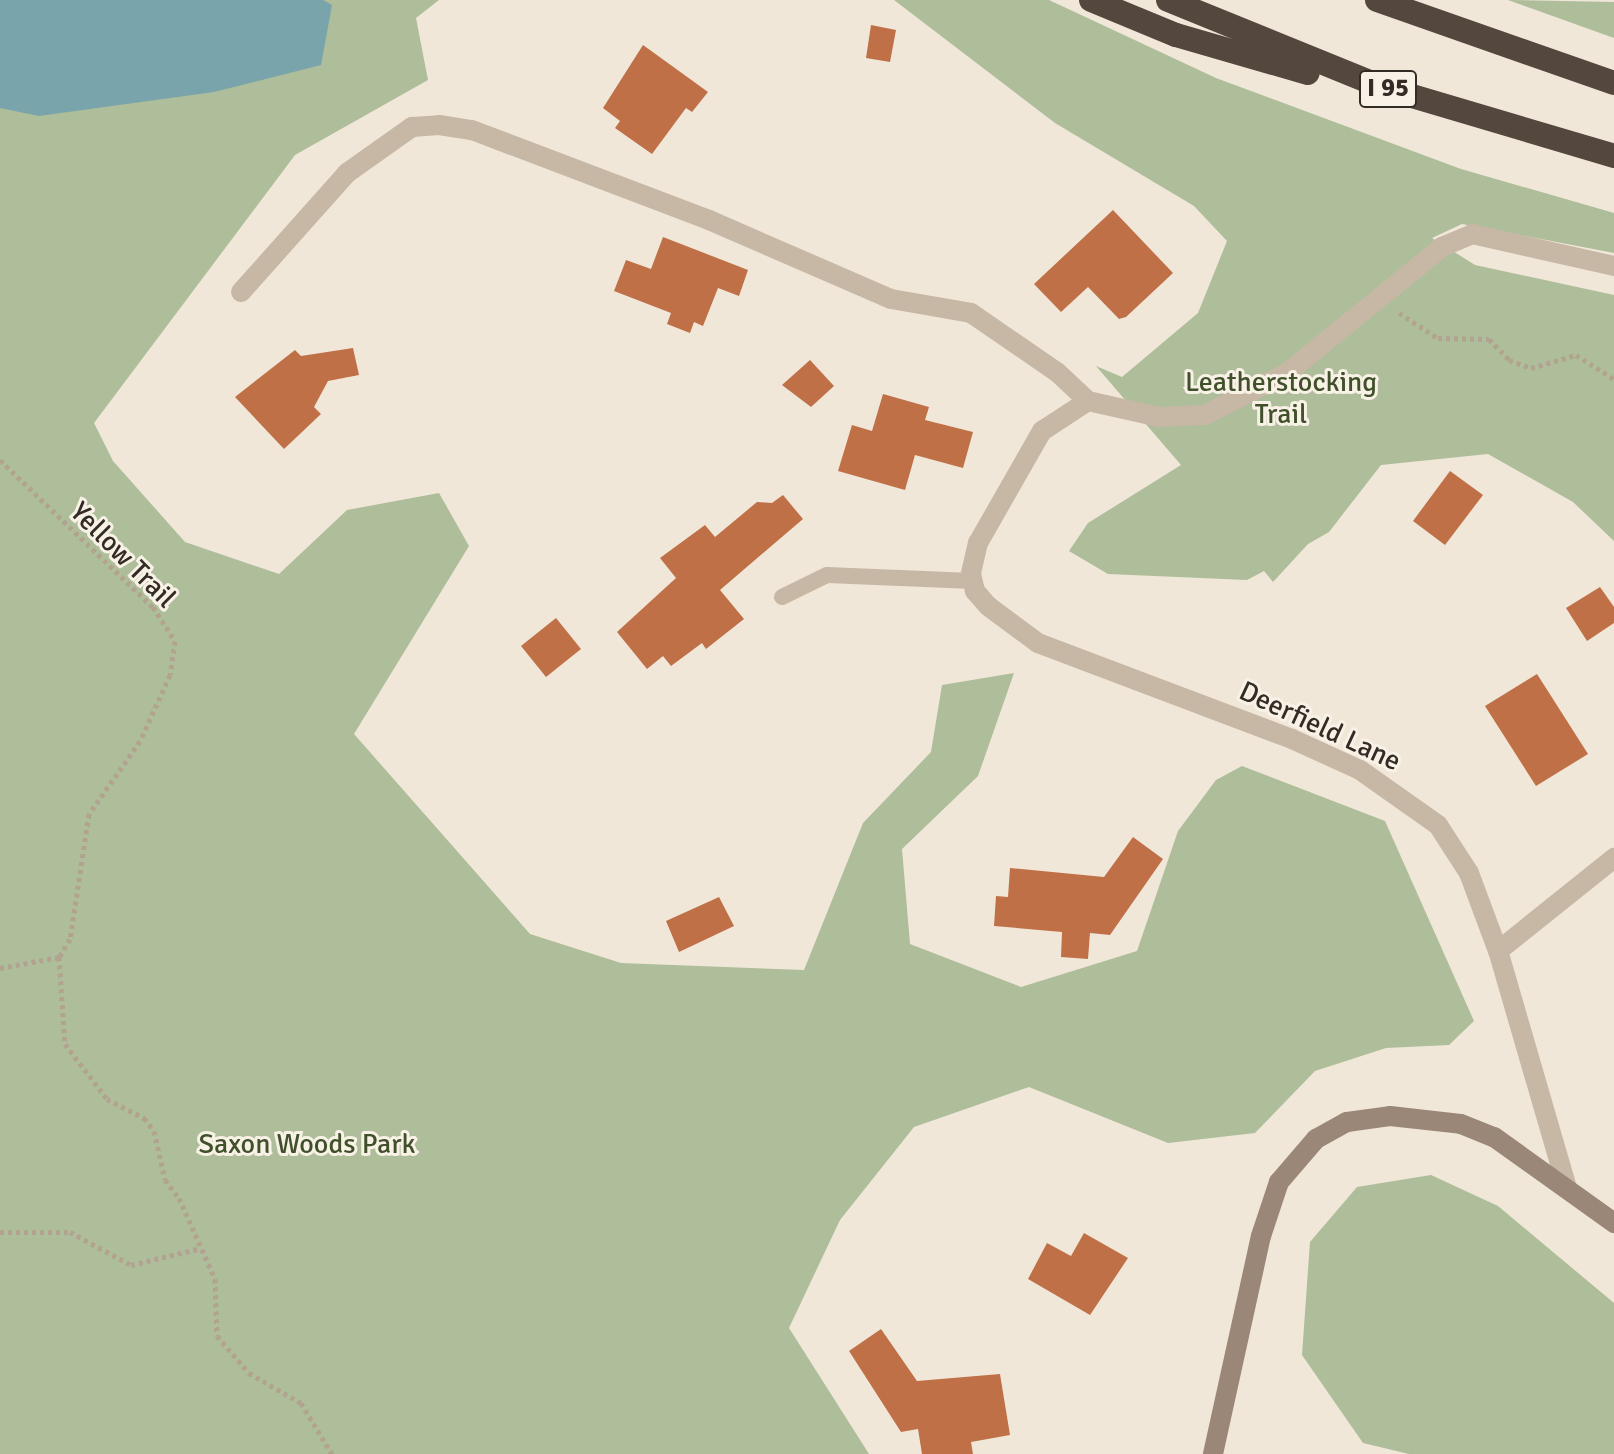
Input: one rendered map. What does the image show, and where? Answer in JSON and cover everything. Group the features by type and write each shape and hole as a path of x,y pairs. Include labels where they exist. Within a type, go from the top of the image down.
{"highway":[{"path":"1091,0 1245,56 1385,88"},
{"name":"I 95","path":"1168,0 1385,88 1614,156"},
{"path":"1377,0 1614,83"}],"street":[{"path":"241,292 347,173 412,127 450,126 709,220 891,299 971,313 1057,372 1088,401 1159,417 1205,415 1287,373 1442,247 1472,234 1614,266"},
{"path":"972,577 978,543 1042,431 1088,401"},
{"name":"Deerfield Lane","path":"972,577 988,606 1038,643 1292,739 1417,806 1469,873 1498,951 1567,1188"},
{"path":"1498,951 1614,858"},
{"path":"1213,1454 1261,1236 1279,1182 1316,1139 1347,1122 1390,1116 1461,1124 1494,1137 1614,1223"}],"lane":[{"path":"782,597 827,575 972,577"}],"path":[{"path":"1387,308 1438,338 1489,339 1509,360 1531,368 1576,355 1614,379"},
{"name":"Yellow Trail","path":"0,460 153,607 175,641 170,675 140,741 89,814 70,939 59,957"},
{"path":"0,968 59,957 65,1044 107,1099 144,1118 154,1131 165,1180 179,1198 197,1249 215,1279 217,1336 249,1373 301,1403 332,1454"},
{"path":"0,1232 70,1232 131,1265 197,1249"}],"green space":[{"name":"Saxon Woods Park","path":"0,0 439,0 416,18 428,80 295,155 94,423 113,461 185,542 279,574 347,510 439,493 469,546 354,734 530,934 621,963 804,970 863,823 931,752 942,685 1014,673 978,776 902,849 910,944 1021,987 1137,951 1178,831 1216,780 1242,766 1385,821 1474,1021 1449,1045 1386,1048 1315,1071 1255,1133 1168,1143 1029,1087 914,1127 840,1220 789,1328 869,1454 0,1454"},
{"name":"Leatherstocking Trail","path":"894,0 1049,0 1216,78 1461,169 1614,213 1614,253 1462,224 1432,238 1475,265 1614,295 1614,541 1573,502 1488,454 1381,465 1329,532 1308,544 1273,582 1264,571 1247,580 1108,574 1069,551 1088,523 1181,465 1096,366 1122,377 1198,313 1227,241 1194,206 1055,123"},
{"path":"1508,0 1614,2 1614,38"},
{"path":"1431,1175 1498,1206 1614,1303 1614,1454 1409,1454 1363,1443 1302,1355 1310,1242 1357,1187"}],"water":[{"path":"0,0 323,0 332,5 321,65 214,92 39,116 0,108"}],"building":[{"path":"871,25 896,30 890,62 866,58"},
{"path":"643,45 708,92 692,112 686,108 652,154 615,128 620,121 603,108"},
{"path":"1113,210 1173,273 1126,317 1119,319 1088,287 1061,312 1034,284"},
{"path":"663,237 748,270 739,296 718,288 703,326 694,322 690,333 667,324 671,313 614,291 626,260 651,269"},
{"path":"353,348 359,375 328,381 314,407 321,414 284,449 235,397 295,350 301,356"},
{"path":"810,360 834,386 811,407 782,385"},
{"path":"883,394 929,407 925,420 973,432 963,468 915,455 905,490 838,471 852,425 872,431"},
{"path":"1450,471 1483,495 1445,545 1413,521"},
{"path":"783,495 803,519 720,590 744,619 706,649 702,643 671,666 663,656 647,669 617,632 676,578 660,558 705,525 715,537 757,502 772,503"},
{"path":"1600,587 1614,607 1614,623 1587,641 1566,608"},
{"path":"556,618 581,649 546,677 521,646"},
{"path":"1537,674 1588,754 1536,786 1485,706"},
{"path":"1133,837 1163,859 1110,935 1090,933 1088,959 1061,957 1062,932 994,926 996,896 1008,897 1010,868 1104,877"},
{"path":"719,897 734,926 679,952 666,921"},
{"path":"1084,1233 1128,1258 1090,1315 1028,1279 1047,1243 1071,1256"},
{"path":"881,1329 917,1381 1000,1374 1010,1435 971,1442 973,1454 922,1454 918,1429 901,1432 849,1351"}]}
